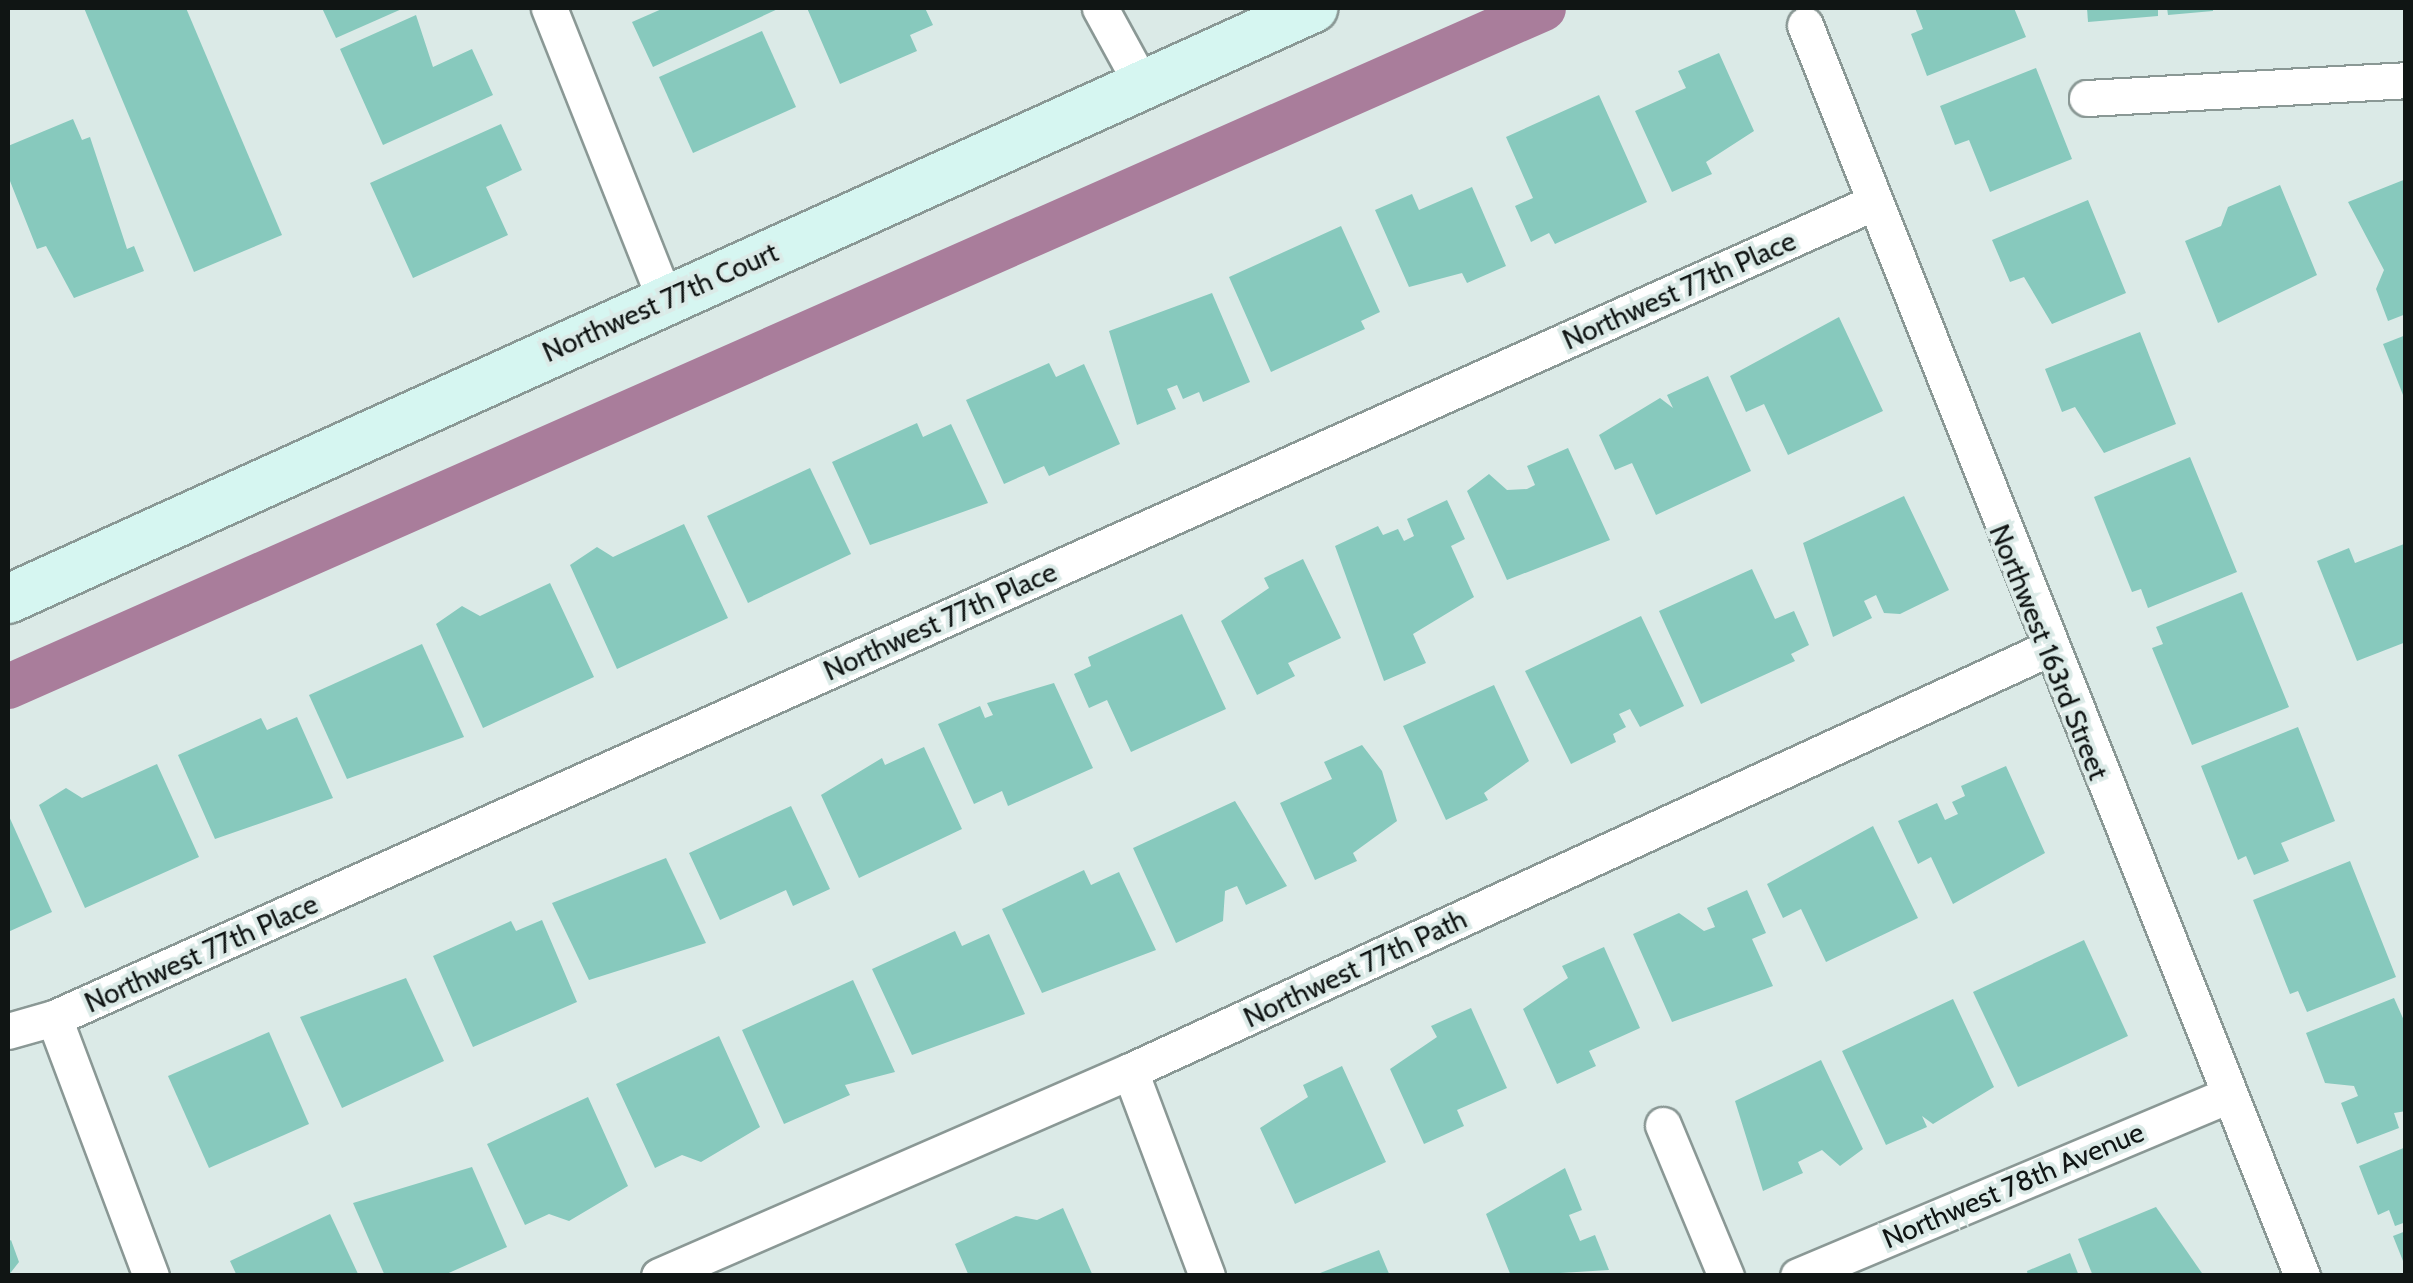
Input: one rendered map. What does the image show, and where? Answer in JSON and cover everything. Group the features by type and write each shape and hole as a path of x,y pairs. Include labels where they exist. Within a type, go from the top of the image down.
{"street":[{"path":"549,8 665,300"},
{"path":"1100,8 1140,83"},
{"name":"Northwest 77th Court","path":"8,599 1140,83 1313,8"},
{"name":"Northwest 163rd Street","path":"1805,25 1870,204 2302,1276"},
{"path":"2087,98 2406,80"},
{"name":"Northwest 77th Place","path":"8,1031 54,1018 1870,204"},
{"name":"Northwest 77th Path","path":"681,1271 1130,1071 2047,649"},
{"path":"54,1018 152,1276"},
{"path":"1130,1071 1207,1276"},
{"name":"Northwest 78th Avenue","path":"1798,1276 2229,1095"},
{"path":"1663,1125 1726,1276"}],"building":[{"path":"84,8 186,8 282,235 194,272"},
{"path":"322,8 404,8 336,38"},
{"path":"664,8 780,8 653,67 632,22"},
{"path":"807,8 925,8 933,25 910,35 917,51 840,84"},
{"path":"1915,8 2014,8 2026,37 1927,76 1911,34 1923,29"},
{"path":"2087,8 2158,8 2158,16 2088,22"},
{"path":"2167,8 2213,8 2213,11 2168,15"},
{"path":"416,15 433,67 472,49 493,95 383,145 340,49"},
{"path":"762,31 796,107 693,153 659,77"},
{"path":"1719,53 1754,131 1706,162 1712,174 1672,192 1635,111 1686,88 1678,71"},
{"path":"2036,68 2072,159 1990,192 1969,140 1955,145 1940,106"},
{"path":"1599,95 1647,202 1555,244 1549,233 1531,242 1515,206 1533,198 1506,137"},
{"path":"73,119 82,140 90,137 127,249 134,246 144,271 74,298 46,246 37,249 8,176 8,146"},
{"path":"501,124 522,170 486,187 508,235 413,278 370,183"},
{"path":"2406,179 2406,314 2388,321 2376,289 2384,270 2348,202"},
{"path":"2280,185 2317,275 2218,323 2185,241 2221,226 2228,207"},
{"path":"1472,187 1506,266 1467,283 1462,273 1409,287 1375,210 1412,194 1419,210"},
{"path":"2088,200 2126,293 2052,324 2024,277 2010,282 1992,240"},
{"path":"1341,226 1380,312 1361,321 1365,329 1271,372 1229,277"},
{"path":"1212,293 1250,382 1203,402 1199,392 1183,399 1177,385 1167,389 1176,409 1137,425 1109,331"},
{"path":"1839,317 1883,411 1788,455 1764,404 1746,412 1730,376"},
{"path":"2140,332 2176,424 2104,453 2075,407 2062,412 2045,369"},
{"path":"2406,335 2406,400 2405,400 2383,344"},
{"path":"1049,363 1056,377 1084,364 1120,444 1049,476 1044,466 1004,484 966,400"},
{"path":"1708,376 1751,471 1656,515 1632,463 1615,470 1599,435 1660,398 1673,408 1667,395"},
{"path":"917,423 923,437 951,424 988,503 870,545 832,462"},
{"path":"1568,448 1610,540 1507,580 1467,491 1489,474 1507,490 1527,489 1535,485 1527,466"},
{"path":"2190,457 2237,572 2148,608 2141,589 2132,592 2094,497"},
{"path":"810,468 851,554 748,603 707,516"},
{"path":"1904,496 1949,590 1900,614 1884,613 1876,595 1864,601 1872,618 1833,637 1803,543"},
{"path":"1447,500 1465,539 1451,546 1474,597 1413,634 1426,663 1384,681 1335,546 1378,526 1383,535 1398,529 1404,541 1414,536 1407,519"},
{"path":"684,524 728,618 617,669 570,565 597,547 613,557"},
{"path":"2406,531 2406,642 2357,661 2317,561 2349,548 2355,563 2404,544"},
{"path":"1303,559 1341,638 1288,663 1295,676 1257,695 1221,621 1269,588 1264,578"},
{"path":"1752,569 1775,619 1794,611 1809,645 1791,654 1795,661 1701,704 1659,611"},
{"path":"550,583 594,677 483,728 436,624 462,606 480,616"},
{"path":"2242,592 2289,707 2192,745 2152,648 2163,644 2156,627"},
{"path":"1182,614 1226,709 1131,752 1107,700 1089,708 1074,674 1091,666 1088,657"},
{"path":"1641,616 1684,706 1640,727 1630,709 1619,714 1626,727 1613,734 1616,742 1571,764 1525,671"},
{"path":"422,644 464,737 347,779 309,695"},
{"path":"1054,683 1093,768 1008,806 1002,791 974,804 938,724 980,706 985,718 993,715 987,703"},
{"path":"1494,685 1529,761 1484,793 1488,800 1446,820 1403,726"},
{"path":"297,717 333,798 215,839 178,755 261,718 267,730"},
{"path":"2298,727 2335,821 2281,843 2289,861 2254,875 2246,856 2238,860 2201,766"},
{"path":"1362,745 1382,771 1397,821 1353,853 1357,861 1315,880 1280,803 1332,779 1324,762"},
{"path":"924,747 962,829 859,878 821,795 882,758 885,765"},
{"path":"157,764 199,857 85,908 39,805 66,788 82,798"},
{"path":"2006,766 2045,853 1953,904 1931,857 1918,864 1898,821 1937,803 1945,820 1958,814 1952,802 1965,796 1961,786"},
{"path":"1235,801 1287,886 1246,905 1237,886 1225,891 1223,921 1176,943 1133,848"},
{"path":"791,806 830,889 793,906 786,890 720,920 689,853"},
{"path":"8,814 52,912 8,932"},
{"path":"1873,826 1918,918 1826,962 1801,909 1783,918 1767,884"},
{"path":"666,858 706,943 589,980 552,903"},
{"path":"2350,861 2396,977 2307,1012 2298,991 2290,994 2253,900"},
{"path":"1084,870 1091,885 1119,872 1156,950 1042,993 1002,909"},
{"path":"1747,890 1766,933 1752,939 1773,986 1672,1022 1633,934 1679,913 1704,931 1715,927 1707,908"},
{"path":"542,920 577,1002 473,1047 433,956 511,921 516,931"},
{"path":"955,931 962,946 989,934 1025,1014 912,1055 872,969"},
{"path":"2084,940 2128,1036 2018,1087 1973,992"},
{"path":"1604,947 1640,1028 1589,1051 1596,1066 1557,1084 1523,1009 1568,978 1562,966"},
{"path":"406,978 444,1061 342,1108 300,1017"},
{"path":"853,980 895,1072 845,1085 850,1095 784,1124 742,1030"},
{"path":"2394,998 2406,1025 2406,1111 2394,1113 2399,1128 2357,1144 2341,1103 2358,1096 2354,1086 2325,1083 2306,1033"},
{"path":"1953,999 1994,1087 1933,1124 1922,1116 1927,1127 1886,1145 1842,1051"},
{"path":"1471,1008 1507,1088 1457,1110 1464,1126 1424,1144 1390,1069 1437,1037 1431,1026"},
{"path":"269,1032 309,1124 209,1168 168,1076"},
{"path":"719,1036 760,1127 701,1162 682,1155 655,1168 616,1084"},
{"path":"1821,1060 1863,1149 1840,1166 1822,1150 1798,1162 1803,1173 1763,1191 1735,1101"},
{"path":"1342,1066 1386,1162 1295,1204 1260,1128 1308,1097 1303,1085"},
{"path":"588,1097 628,1186 569,1221 549,1214 525,1225 487,1144"},
{"path":"2406,1147 2406,1222 2395,1226 2389,1210 2378,1215 2359,1166"},
{"path":"472,1167 507,1247 442,1276 385,1276 353,1203"},
{"path":"1565,1168 1582,1210 1569,1215 1580,1241 1595,1235 1609,1270 1511,1276 1486,1214"},
{"path":"2156,1207 2204,1276 2093,1276 2078,1239"},
{"path":"1063,1208 1093,1276 969,1276 955,1244 1016,1216 1037,1220"},
{"path":"330,1214 359,1276 237,1276 230,1261"},
{"path":"2406,1231 2406,1266 2405,1266 2393,1236"},
{"path":"11,1240 19,1262 8,1276 8,1242"},
{"path":"1379,1250 1390,1276 1315,1276 1315,1275"},
{"path":"2070,1253 2079,1276 2028,1276 2027,1271"}],"waterway":[{"path":"8,686 1543,8"}]}
